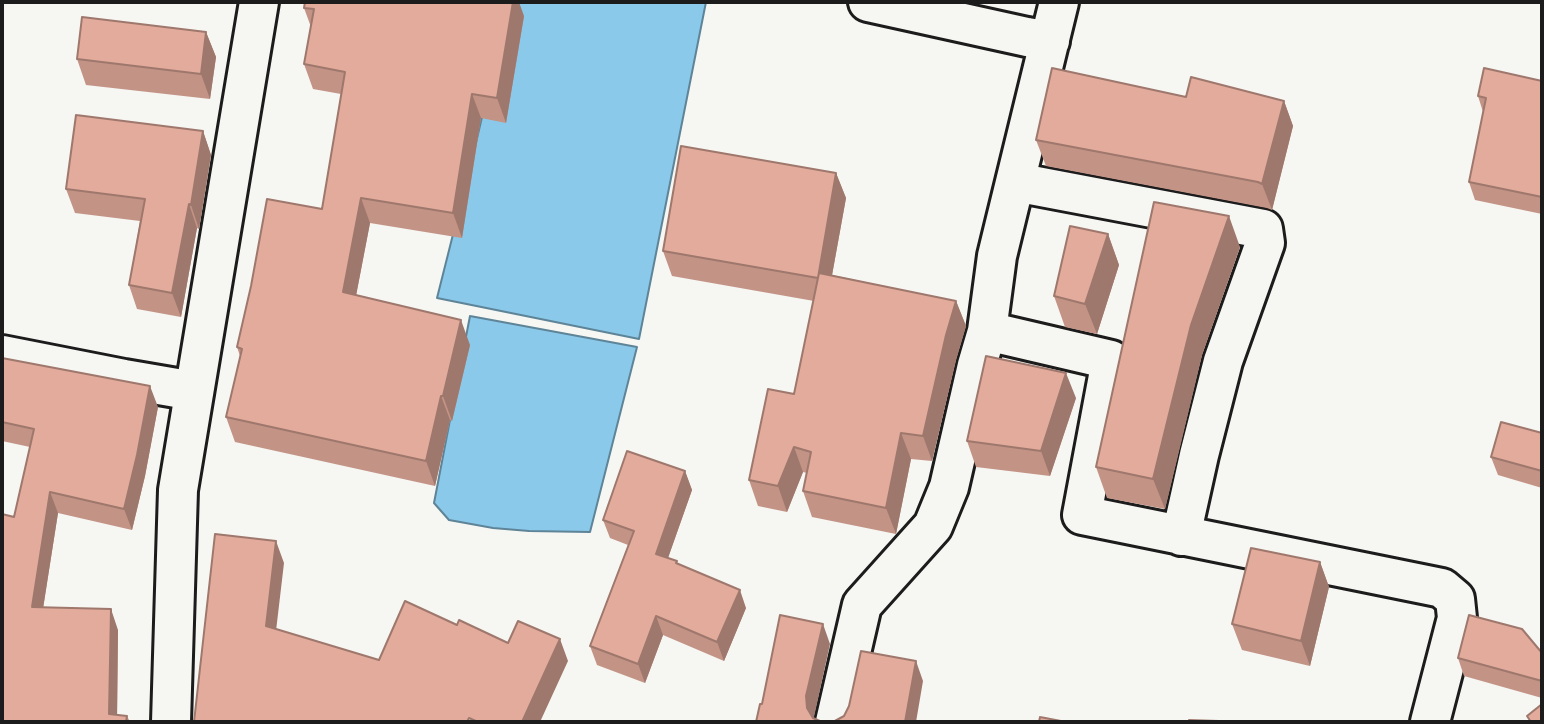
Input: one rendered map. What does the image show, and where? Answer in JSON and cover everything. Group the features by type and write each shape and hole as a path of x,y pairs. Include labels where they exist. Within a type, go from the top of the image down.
{"street":[{"path":"171,722 178,490 260,2"},
{"path":"868,2 1050,41"},
{"path":"835,722 862,605 933,526 949,487 987,331 997,256 1059,2"},
{"path":"1015,182 1263,229 1265,243 1223,361 1181,536"},
{"path":"987,331 1111,360 1082,515 1442,588 1455,599 1457,618 1430,722"},
{"path":"2,355 194,391"}],"water":[{"path":"509,2 706,2 639,339 437,298"},
{"path":"470,316 637,347 590,532 493,528 449,520 434,503"}],"building":[{"path":"305,2 513,2 497,98 472,94 453,213 361,198 343,292 461,320 426,461 226,417 242,349 237,347 267,199 322,209 345,72 304,64 314,9 304,8"},
{"path":"82,17 206,32 201,74 77,59"},
{"path":"1052,68 1186,97 1191,77 1284,101 1262,184 1036,140"},
{"path":"1484,68 1542,81 1542,197 1469,182 1486,98 1478,96"},
{"path":"76,115 203,131 191,205 189,204 172,293 129,285 145,199 66,189"},
{"path":"681,146 836,173 818,278 663,251"},
{"path":"1154,202 1229,216 1191,325 1153,479 1096,467"},
{"path":"1070,226 1108,234 1085,304 1054,296"},
{"path":"819,273 956,301 923,436 901,433 886,508 803,491 811,452 794,447 778,486 749,480 768,389 794,394"},
{"path":"986,356 1066,373 1041,451 967,441"},
{"path":"2,358 150,386 124,509 50,492 32,607 111,609 109,714 127,716 126,722 2,722 2,514 14,517 34,429 2,422"},
{"path":"1501,422 1542,433 1542,471 1491,457"},
{"path":"627,451 685,471 656,554 740,590 717,642 656,616 638,664 590,646 634,531 603,520"},
{"path":"215,534 276,541 266,626 379,660 405,601 457,625 459,620 508,643 518,621 560,639 522,722 478,722 469,718 467,722 194,722"},
{"path":"1251,548 1320,562 1301,641 1232,624"},
{"path":"780,615 823,624 806,696 807,708 813,718 822,722 756,722"},
{"path":"1469,615 1522,629 1542,653 1542,681 1458,658"},
{"path":"861,651 916,661 905,722 833,722 844,716 849,706"},
{"path":"1542,704 1542,722 1531,722 1527,716"},
{"path":"1040,717 1066,722 1039,722"},
{"path":"1189,720 1248,722 1189,722"}]}
